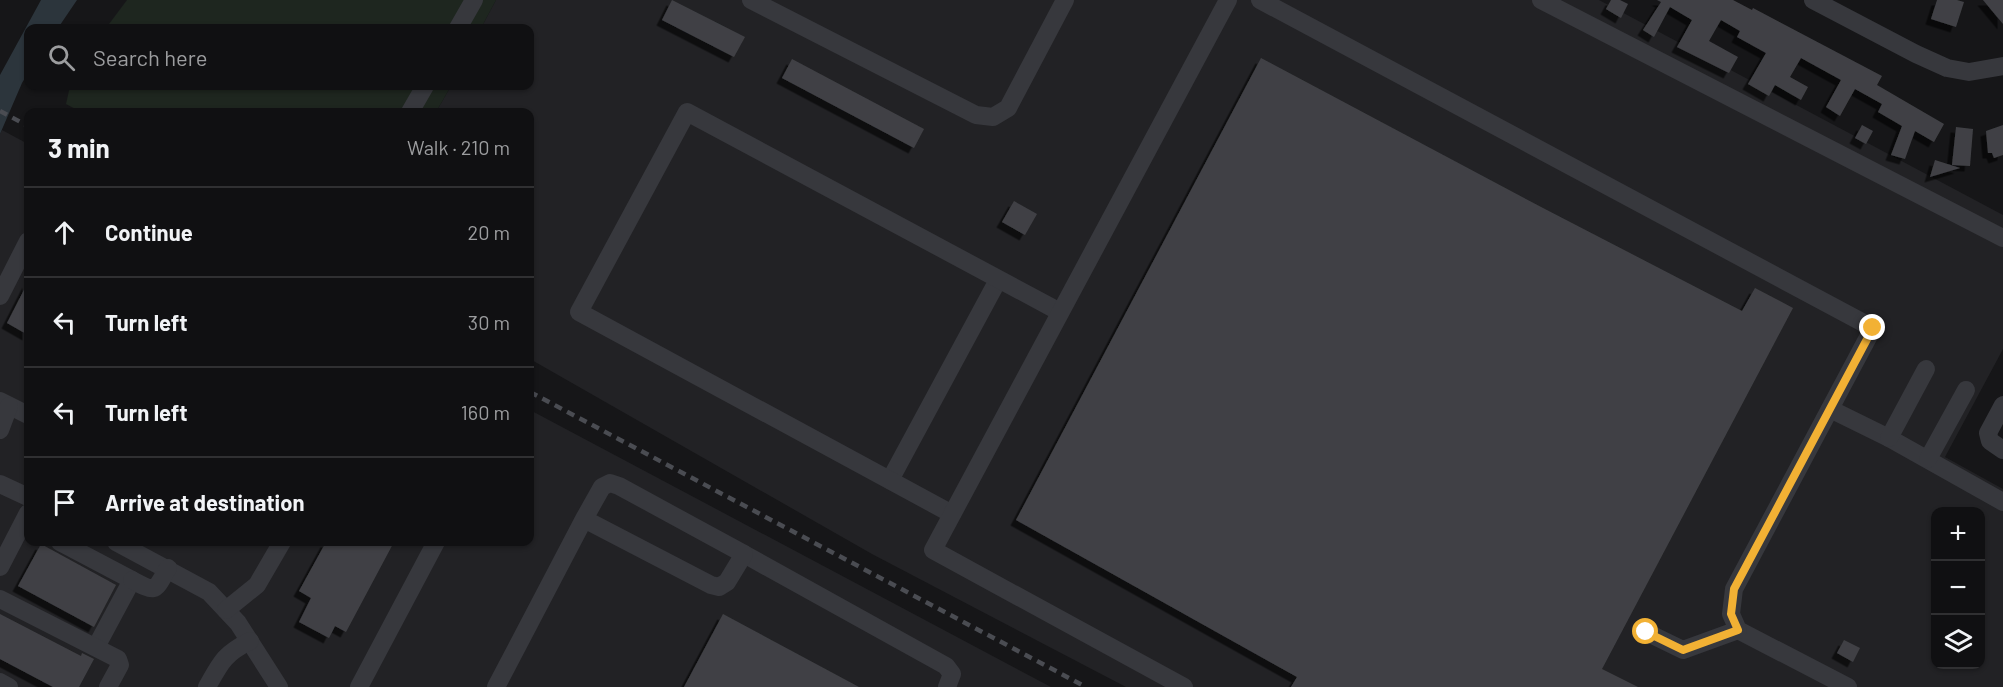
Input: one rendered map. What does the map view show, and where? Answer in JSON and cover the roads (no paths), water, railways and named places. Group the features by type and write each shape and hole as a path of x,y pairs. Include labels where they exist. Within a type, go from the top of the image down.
{"street":[{"path":"460,24 474,0"},
{"path":"751,0 787,8 976,115 993,117 1008,108 1065,0"},
{"path":"1184,687 933,550 1228,0"},
{"path":"1260,0 1873,328 1734,589 1731,614 1738,630 1848,687"},
{"path":"1541,0 2003,238"},
{"path":"1813,0 1947,68 1969,72 2003,66"},
{"path":"412,108 423,90"},
{"path":"952,514 579,312 687,112 1060,312"},
{"path":"0,296 24,249"},
{"path":"890,480 998,280"},
{"path":"1889,438 1926,369"},
{"path":"1928,459 1966,390"},
{"path":"0,430 4,403 24,413"},
{"path":"2003,405 1988,433 1990,441 2003,450"},
{"path":"1830,409 1889,438 2003,502"},
{"path":"496,687 584,519 602,488 610,483 946,666 952,674 947,687"},
{"path":"0,484 24,495"},
{"path":"584,519 711,585 719,587 727,582 744,554"},
{"path":"0,567 24,525"},
{"path":"68,546 150,589 158,586 168,568"},
{"path":"124,546 209,592 238,623 279,687"},
{"path":"226,610 257,585 280,546"},
{"path":"358,687 434,546"},
{"path":"96,647 132,580"},
{"path":"0,599 120,661 108,687"},
{"path":"1646,632 1683,650 1738,630"},
{"path":"207,687 221,662 232,650 250,641"},
{"path":"0,682 9,687"}],"railway":[{"path":"0,111 24,124"},
{"path":"534,394 1086,687"}]}
